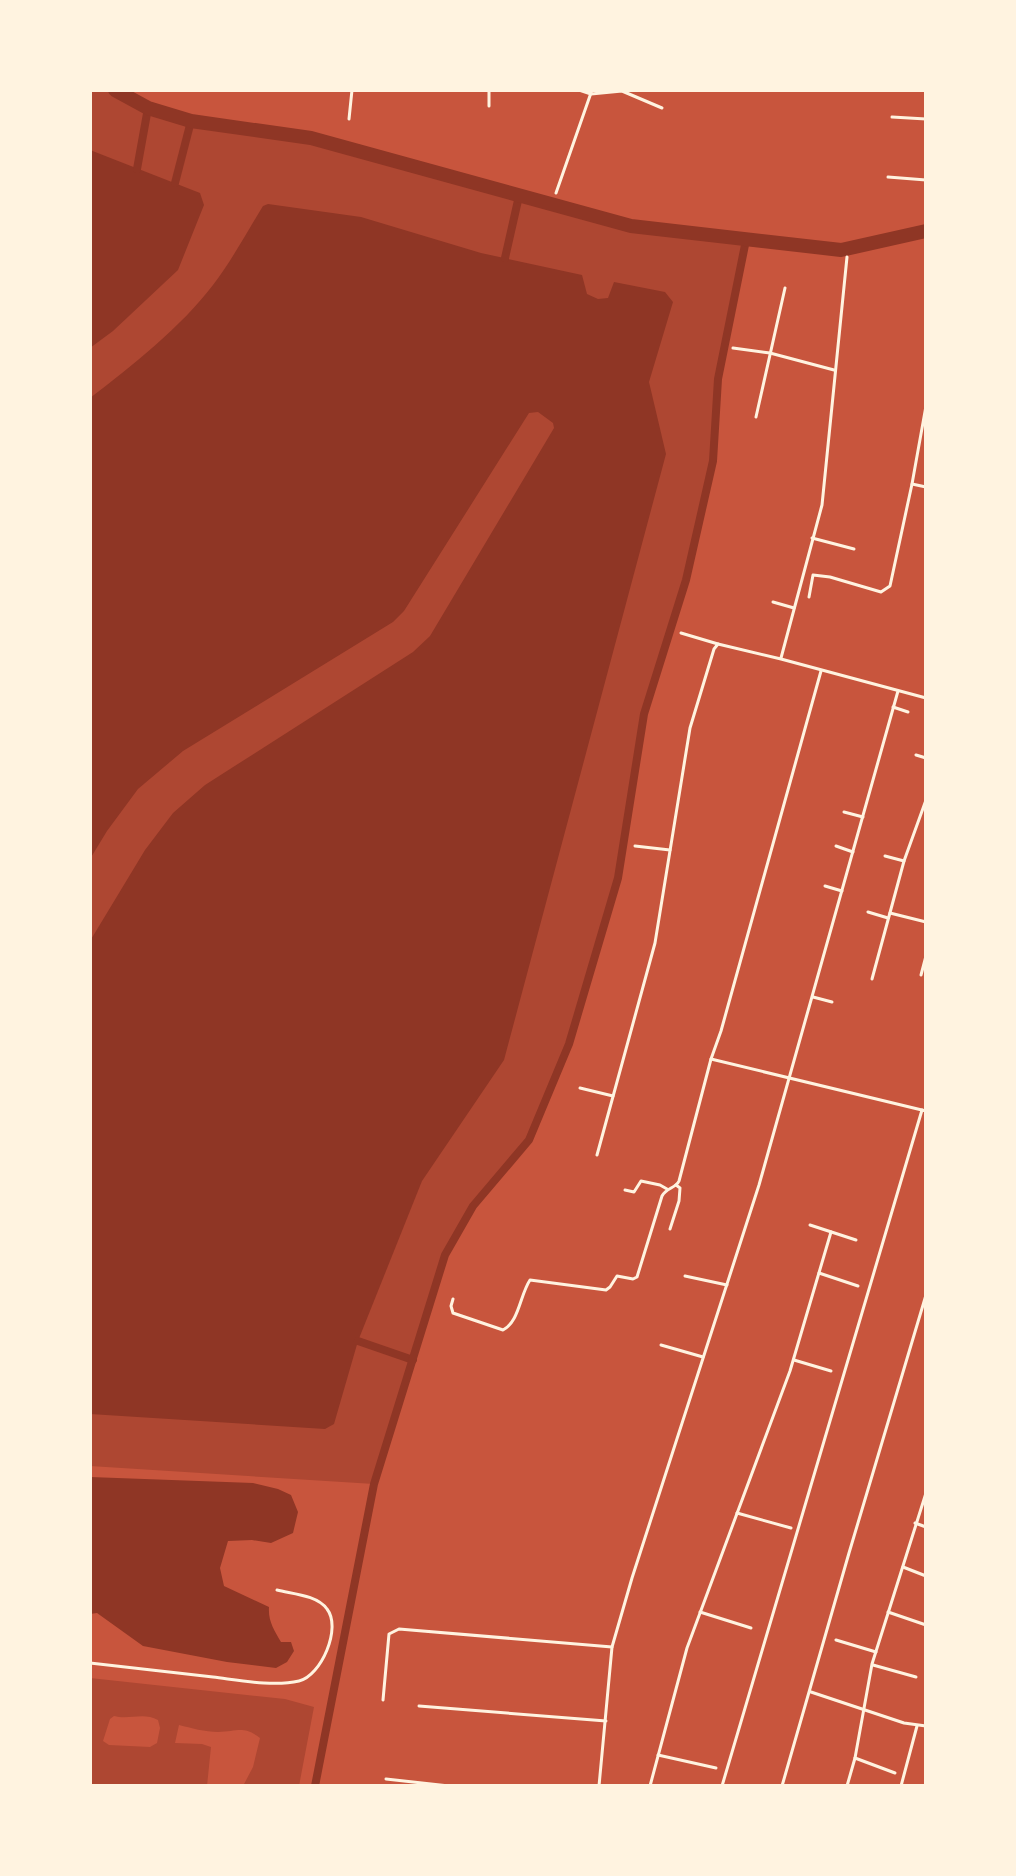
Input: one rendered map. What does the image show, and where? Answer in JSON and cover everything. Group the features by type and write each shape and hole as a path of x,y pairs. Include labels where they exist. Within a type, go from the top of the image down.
{"street":[{"path":"349,119 352,90"},
{"path":"489,90 489,106"},
{"path":"579,90 622,91 662,108"},
{"path":"556,193 592,92"},
{"path":"892,117 926,119"},
{"path":"888,177 926,180"},
{"path":"781,659 822,505 847,257"},
{"path":"756,417 785,288"},
{"path":"733,348 770,353 835,370"},
{"path":"809,597 813,575 881,592 890,586 926,406"},
{"path":"912,484 926,487"},
{"path":"812,538 854,549"},
{"path":"773,602 794,608"},
{"path":"681,633 926,698"},
{"path":"597,1155 655,943 690,728 718,644"},
{"path":"453,1299 453,1313 503,1330 511,1325 530,1280 606,1290 617,1276 635,1278 639,1275 662,1196 679,1181 821,671"},
{"path":"599,1786 612,1647 759,1185 898,691"},
{"path":"893,707 908,712"},
{"path":"916,755 926,758"},
{"path":"872,979 904,861 926,800"},
{"path":"844,812 863,817"},
{"path":"635,846 670,850"},
{"path":"836,846 853,852"},
{"path":"885,856 904,861"},
{"path":"825,886 842,891"},
{"path":"868,912 926,922"},
{"path":"921,975 926,956"},
{"path":"813,997 832,1002"},
{"path":"711,1059 924,1111 722,1786"},
{"path":"580,1088 613,1096"},
{"path":"625,1190 634,1192 641,1181 667,1189"},
{"path":"670,1229 680,1196 680,1188 676,1185"},
{"path":"810,1225 856,1240"},
{"path":"650,1786 687,1648 794,1360 831,1232"},
{"path":"819,1273 858,1286"},
{"path":"685,1276 727,1285"},
{"path":"782,1786 926,1295"},
{"path":"661,1345 703,1357"},
{"path":"794,1360 831,1371"},
{"path":"847,1786 872,1664 926,1493"},
{"path":"737,1513 791,1528"},
{"path":"915,1523 926,1527"},
{"path":"903,1567 926,1576"},
{"path":"90,1663 243,1681 302,1681 323,1660 330,1641 330,1612 321,1602 277,1590"},
{"path":"700,1612 751,1628"},
{"path":"888,1612 926,1625"},
{"path":"383,1700 389,1634 399,1629 612,1647"},
{"path":"836,1640 876,1652"},
{"path":"872,1664 916,1677"},
{"path":"810,1692 917,1726 926,1726"},
{"path":"419,1706 606,1721"},
{"path":"901,1786 917,1726"},
{"path":"658,1755 716,1768"},
{"path":"855,1758 895,1773"},
{"path":"386,1779 449,1786"}],"shaded area":[{"path":"90,90 115,90 148,108 191,121 311,138 631,226 746,240 718,379 713,461 686,580 644,714 618,878 569,1044 529,1140 473,1206 445,1255 374,1484 90,1466"},
{"path":"90,150 200,193 204,205 178,270 113,331 90,348"},
{"path":"268,204 361,217 481,253 582,275 587,294 598,299 608,298 614,282 665,292 673,302 649,382 666,454 504,1060 422,1181 358,1341 334,1424 325,1429 90,1414 90,941 145,850 173,813 205,785 413,652 430,636 554,428 553,423 538,412 529,413 404,611 393,622 183,751 138,789 90,859 90,398 155,345 200,301 227,266 263,206"},
{"path":"90,1477 253,1483 291,1495 298,1512 293,1533 271,1543 228,1541 220,1568 224,1586 269,1607 271,1621 281,1642 291,1642 294,1651 287,1662 276,1668 143,1646 97,1613 90,1614"},
{"path":"90,1678 285,1699 314,1707 299,1786 243,1786 253,1767 260,1738 254,1734 240,1730 208,1731 179,1725 175,1743 211,1747 207,1786 90,1786","holes":["110,1719 158,1720 157,1743 150,1747 109,1745 103,1741"]}],"waterway":[{"path":"115,90 148,108 191,121 311,138 631,226 841,250 926,231"},
{"path":"137,169 148,108"},
{"path":"175,183 191,121"},
{"path":"505,258 519,196"},
{"path":"315,1786 374,1484 445,1255 473,1206 529,1140 569,1044 618,878 644,714 686,580 713,461 718,379 746,240"},
{"path":"358,1341 413,1360"}]}
